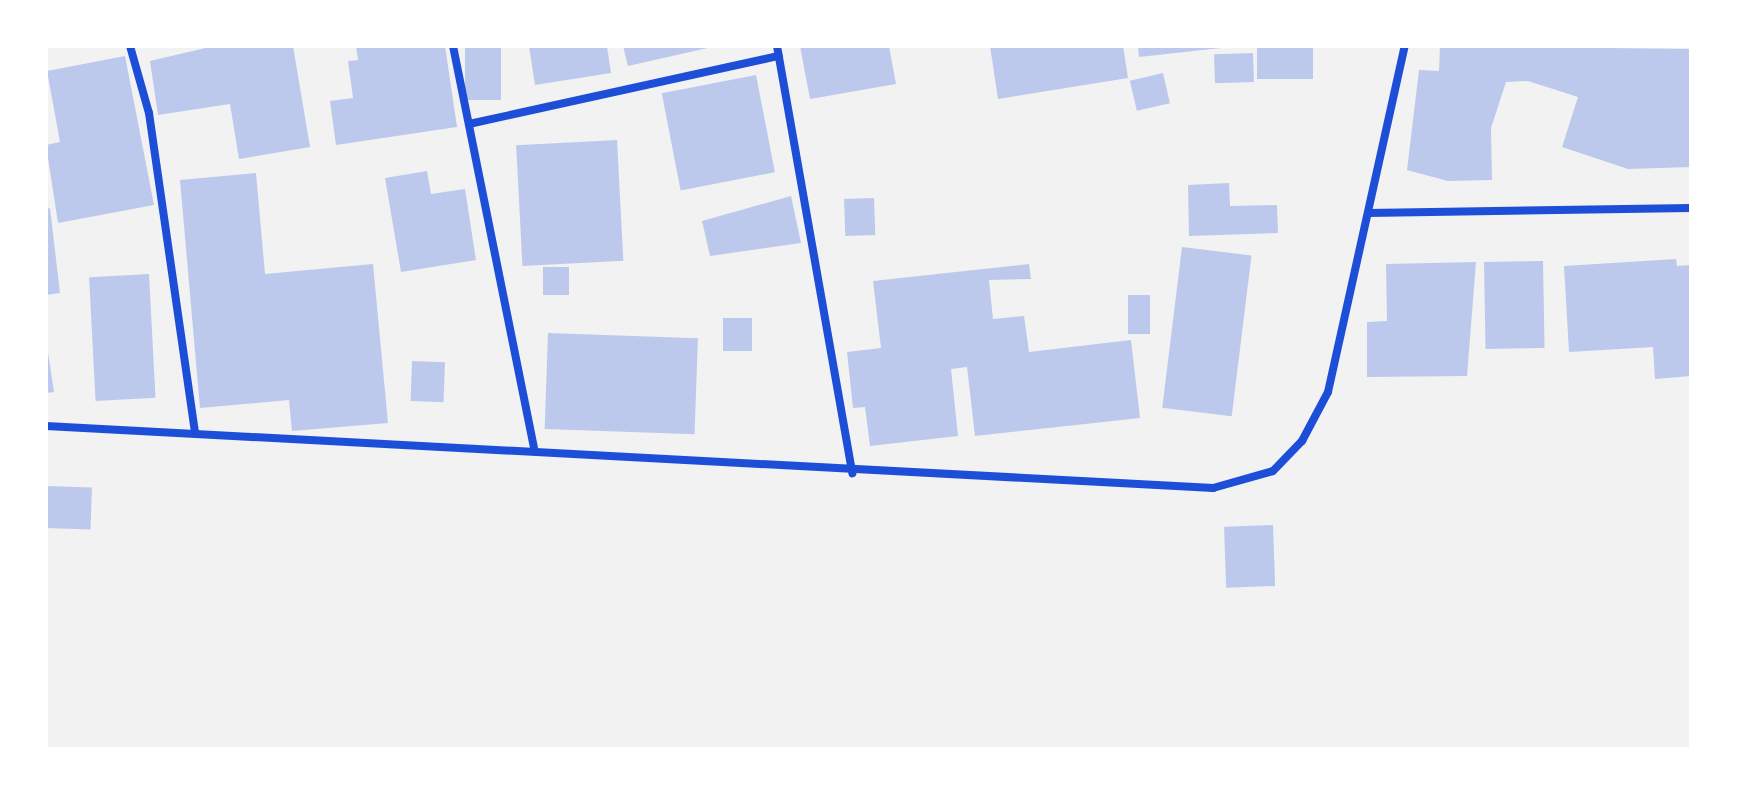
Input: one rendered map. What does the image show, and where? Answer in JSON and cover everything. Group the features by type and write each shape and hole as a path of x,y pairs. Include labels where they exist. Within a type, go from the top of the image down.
{"street":[{"path":"130,46 149,113 195,433"},
{"path":"453,46 534,447"},
{"path":"46,426 534,447 852,473 1213,488 1273,471 1302,441 1328,392 1405,46"},
{"path":"469,124 778,51 852,473"},
{"path":"1368,213 1691,208"}],"building":[{"path":"214,46 293,46 310,147 239,159 230,104 158,115 150,61"},
{"path":"356,46 445,46 457,127 336,145 330,101 353,98 348,61 358,60"},
{"path":"465,46 501,46 501,100 465,100"},
{"path":"529,46 607,46 611,73 535,85"},
{"path":"623,46 712,46 712,47 628,66"},
{"path":"800,46 889,46 896,84 810,99"},
{"path":"990,46 1123,46 1128,78 998,99"},
{"path":"1138,46 1221,46 1221,48 1139,57"},
{"path":"1257,46 1313,46 1313,79 1257,79"},
{"path":"1440,46 1691,49 1691,167 1628,169 1562,147 1578,97 1528,81 1506,82 1491,128 1492,180 1448,181 1407,170 1419,70 1439,71"},
{"path":"1253,53 1254,82 1215,83 1214,54"},
{"path":"125,56 154,205 58,223 46,145 60,142 47,71"},
{"path":"1163,73 1170,103 1137,111 1130,81"},
{"path":"756,75 775,172 681,190 662,93"},
{"path":"617,140 623,261 522,266 516,145"},
{"path":"427,171 431,194 465,189 476,260 401,272 385,178"},
{"path":"256,173 265,274 373,264 388,423 292,431 289,400 200,408 180,180"},
{"path":"1229,183 1230,206 1277,205 1278,233 1189,236 1188,185"},
{"path":"791,196 801,243 710,256 702,221"},
{"path":"874,198 875,235 845,236 844,199"},
{"path":"50,208 60,293 46,295 46,209"},
{"path":"1182,247 1251,256 1232,416 1162,408"},
{"path":"1676,259 1677,266 1691,265 1691,376 1655,379 1653,347 1569,352 1564,266"},
{"path":"1543,261 1545,348 1486,349 1484,262"},
{"path":"1476,262 1467,376 1367,377 1367,322 1387,321 1386,264"},
{"path":"1029,264 1031,279 989,280 993,319 1024,316 1029,352 1131,340 1140,418 975,436 967,367 951,369 958,436 870,446 865,407 853,408 847,352 881,348 873,281"},
{"path":"543,267 569,267 569,295 543,295"},
{"path":"149,274 155,398 96,401 89,277"},
{"path":"1128,295 1150,295 1150,334 1128,334"},
{"path":"723,318 752,318 752,351 723,351"},
{"path":"548,333 698,338 695,434 545,429"},
{"path":"46,339 54,392 46,393"},
{"path":"412,361 445,362 444,402 411,401"},
{"path":"46,486 92,488 91,530 46,528"},
{"path":"1273,525 1275,586 1226,588 1224,527"}]}
